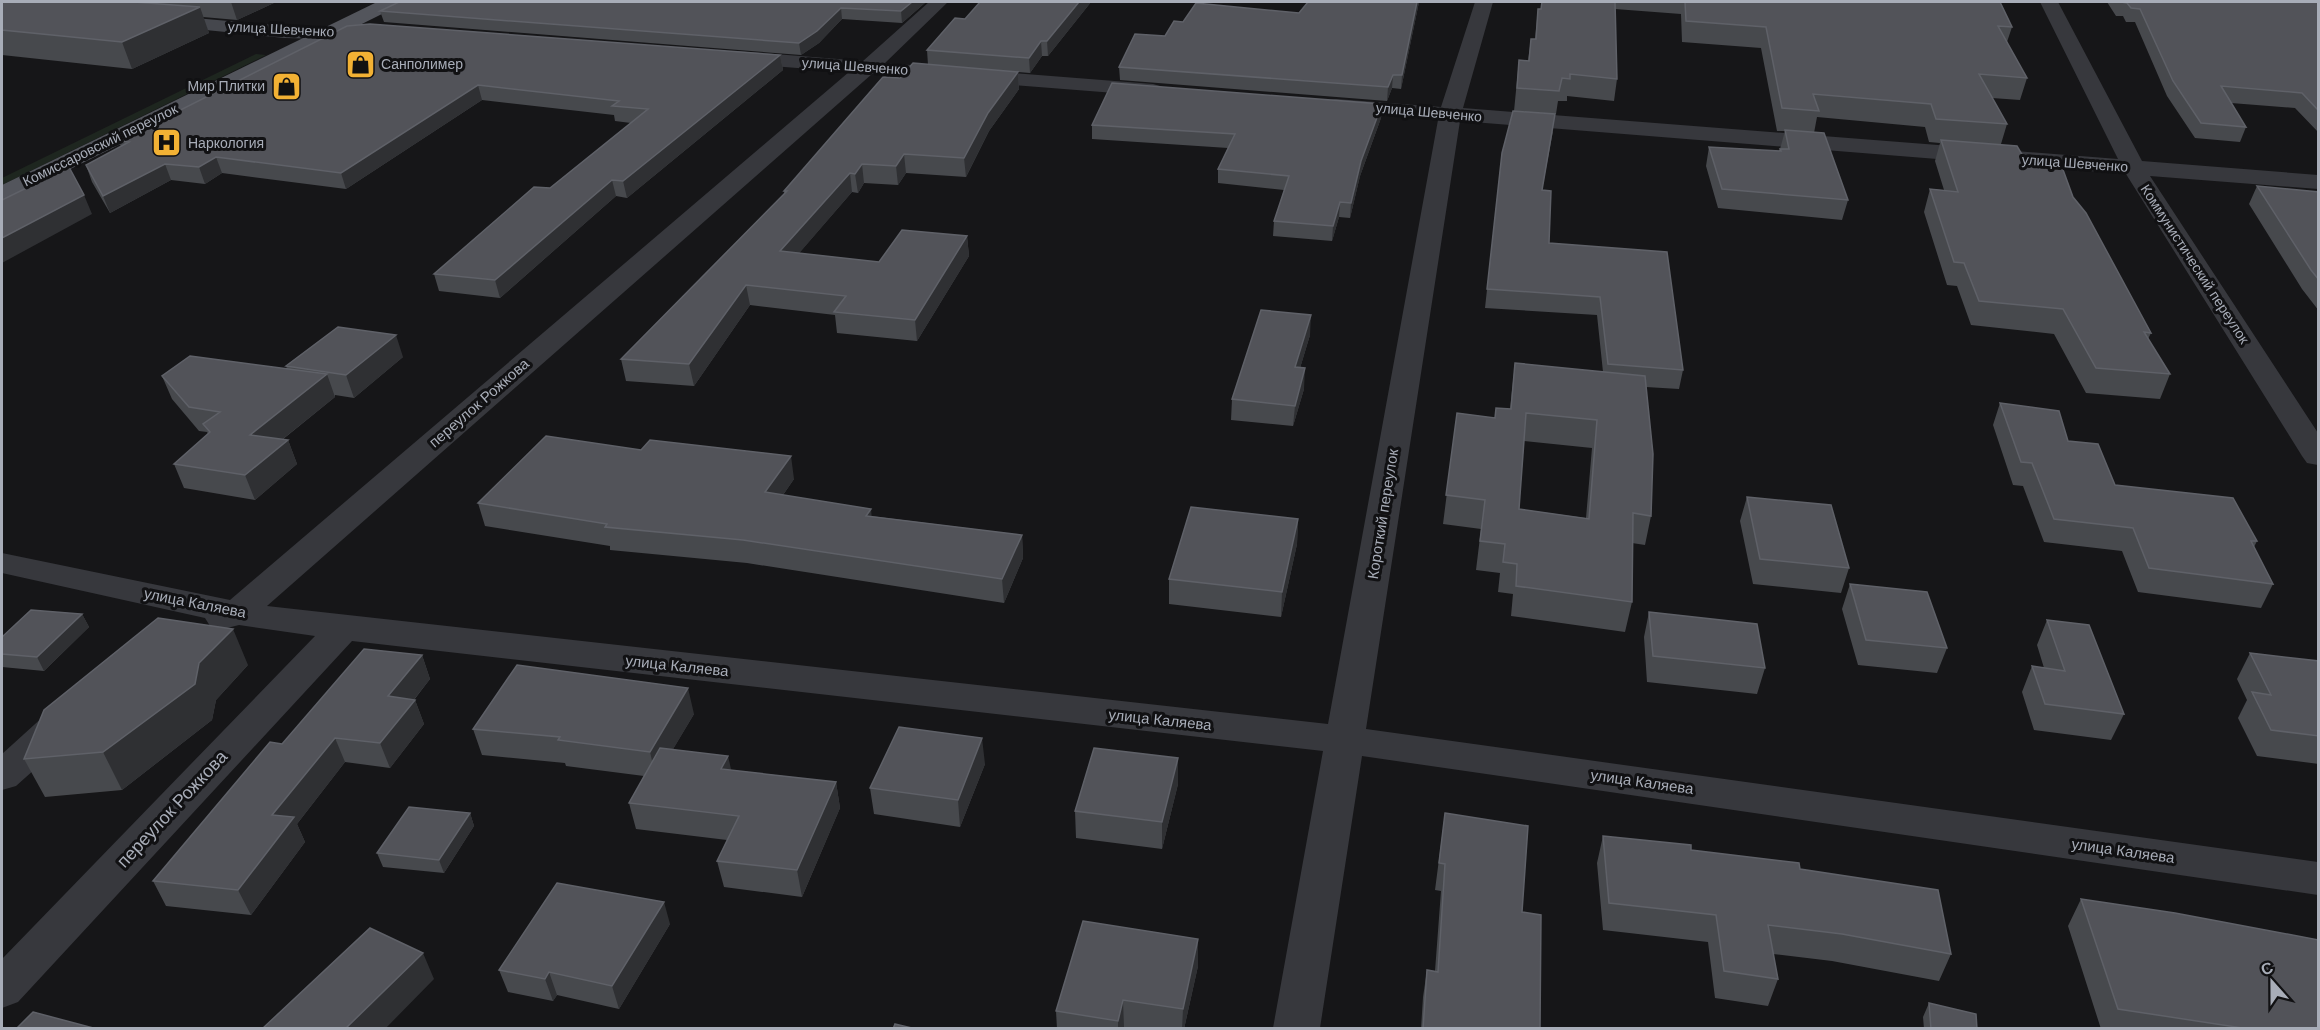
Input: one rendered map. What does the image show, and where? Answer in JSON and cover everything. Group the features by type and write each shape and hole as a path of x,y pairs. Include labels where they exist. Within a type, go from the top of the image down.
{"main road":[{"name":"Комиссаровский переулок","path":"2,194 327,20 350,2"},
{"name":"Комиссаровский переулок","path":"327,20 392,2"},
{"name":"улица Шевченко","path":"143,19 285,32 327,20"},
{"name":"Комиссаровский переулок","path":"160,93 285,32"}],"street":[{"name":"переулок Рожкова","path":"192,630 237,613 869,66 939,2"},
{"name":"Короткий переулок","path":"1296,1029 1450,114 1484,2"},
{"name":"Коммунистический переулок","path":"2049,2 2133,167 2319,456"},
{"name":"улица Шевченко","path":"327,20 386,31"},
{"name":"улица Шевченко","path":"716,55 1178,92"},
{"name":"улица Шевченко","path":"1320,103 2319,182"},
{"name":"улица Каляева","path":"2,563 237,613 343,628 1346,740 2319,879"},
{"name":"переулок Рожкова","path":"2,989 343,628"},
{"path":"2,776 79,708"}],"shaded area":[{"path":"256,54 266,55 2,185 2,178"}],"building":[{"path":"2,2 134,2 200,7 122,42 2,30"},
{"path":"399,2 912,2 901,11 841,8 817,31 799,43 380,11"},
{"path":"980,2 1079,2 1047,41 1041,41 1029,58 927,50 955,18 965,19"},
{"path":"1308,2 1417,2 1402,75 1393,75 1388,87 1119,67 1135,34 1165,36 1174,21 1183,22 1196,3 1299,13"},
{"path":"1542,2 1615,2 1617,79 1570,74 1570,79 1562,78 1559,91 1517,88 1519,60 1529,61 1531,39 1536,39 1538,9 1541,9"},
{"path":"1685,2 2000,2 2012,27 1998,26 2027,78 1979,74 2007,124 1936,119 1931,104 1813,94 1819,111 1782,108 1766,27 1686,21"},
{"path":"2121,2 2319,2 2319,111 2302,93 2221,86 2246,127 2201,123 2173,81 2140,9 2131,8 2127,3"},
{"path":"370,24 780,55 623,181 612,180 495,280 434,274 534,187 550,188 648,109 612,106 619,101 478,85 341,173 216,157 199,167 165,164 103,196 86,165 129,142 119,141 347,26"},
{"path":"913,63 1018,72 988,113 964,158 904,154 896,166 862,164 855,174 850,173 780,251 879,262 902,230 967,236 915,320 834,312 846,296 746,285 689,364 621,359 787,191 784,191 883,77 900,78"},
{"path":"1112,83 1382,104 1361,161 1351,203 1340,202 1333,226 1274,221 1289,176 1218,169 1235,134 1092,125"},
{"path":"1513,111 1555,114 1542,190 1551,191 1549,243 1667,252 1683,370 1608,364 1600,297 1487,289 1502,153"},
{"path":"1785,130 1824,133 1848,200 1722,189 1709,147 1781,151 1780,149 1789,149"},
{"path":"1941,140 2017,146 2027,163 2062,167 2073,197 2086,213 2151,333 2144,332 2170,374 2096,368 2063,309 1979,301 1964,263 1954,262 1930,189 1958,192"},
{"path":"69,167 84,195 2,238 2,200"},
{"path":"2257,186 2319,192 2319,280 2311,270"},
{"path":"1261,310 1311,315 1295,367 1305,368 1295,406 1232,399"},
{"path":"338,327 396,335 346,375 286,366"},
{"path":"190,356 327,374 250,435 288,440 245,475 174,464 210,432 203,424 220,412 189,407 162,376"},
{"path":"1515,363 1645,376 1653,454 1651,516 1633,513 1632,602 1516,586 1517,564 1503,562 1505,544 1480,541 1485,500 1446,495 1457,413 1495,418 1496,408 1511,409","holes":["1526,413 1597,420 1589,519 1519,509"]},
{"path":"2000,403 2059,411 2068,441 2098,444 2115,485 2233,498 2257,541 2251,541 2273,584 2149,568 2133,528 2054,519 2032,463 2021,462"},
{"path":"546,436 641,450 650,440 791,456 765,492 871,509 866,516 1022,535 1002,579 743,540 605,527 607,524 478,503"},
{"path":"1747,497 1831,505 1849,568 1760,559"},
{"path":"1191,507 1298,519 1282,592 1169,579"},
{"path":"1850,584 1927,592 1947,648 1866,640"},
{"path":"31,610 82,614 37,657 2,654 2,637"},
{"path":"1649,612 1757,624 1765,668 1653,656"},
{"path":"158,618 233,629 199,663 195,684 103,752 24,759 44,710"},
{"path":"2047,620 2089,625 2124,714 2045,704 2032,666 2065,671"},
{"path":"364,649 422,655 388,696 415,700 380,743 335,738 272,815 294,817 238,890 153,881 270,742 282,744"},
{"path":"2250,653 2319,661 2319,736 2271,730 2252,692 2271,695"},
{"path":"517,665 688,688 650,752 558,740 560,737 473,729"},
{"path":"899,727 982,738 958,800 870,788"},
{"path":"660,748 728,756 721,769 836,782 797,870 717,861 739,816 629,803"},
{"path":"1094,748 1178,758 1162,822 1075,811"},
{"path":"409,807 470,813 439,860 377,853"},
{"path":"1445,813 1528,826 1522,912 1541,915 1540,1029 1423,1029 1427,970 1438,972 1445,864 1439,863"},
{"path":"1603,836 1691,845 1691,850 1799,863 1800,869 1938,890 1951,954 1842,934 1768,925 1778,979 1724,971 1716,915 1609,903"},
{"path":"557,883 664,902 612,986 549,972 545,979 499,970"},
{"path":"2081,899 2175,913 2319,940 2319,1029 2249,1029 2118,1009"},
{"path":"1083,921 1198,939 1183,1009 1123,1000 1118,1021 1056,1011"},
{"path":"370,928 423,953 345,1029 262,1029"},
{"path":"1929,1003 1976,1014 1977,1029 1931,1029"},
{"path":"33,1012 97,1029 16,1029"},
{"path":"895,1024 916,1029 893,1029"}],"place":[{"name":"Санполимер","path":"360,64"},
{"name":"Мир Плитки","path":"286,86"},
{"name":"Наркология","path":"167,143"}]}
